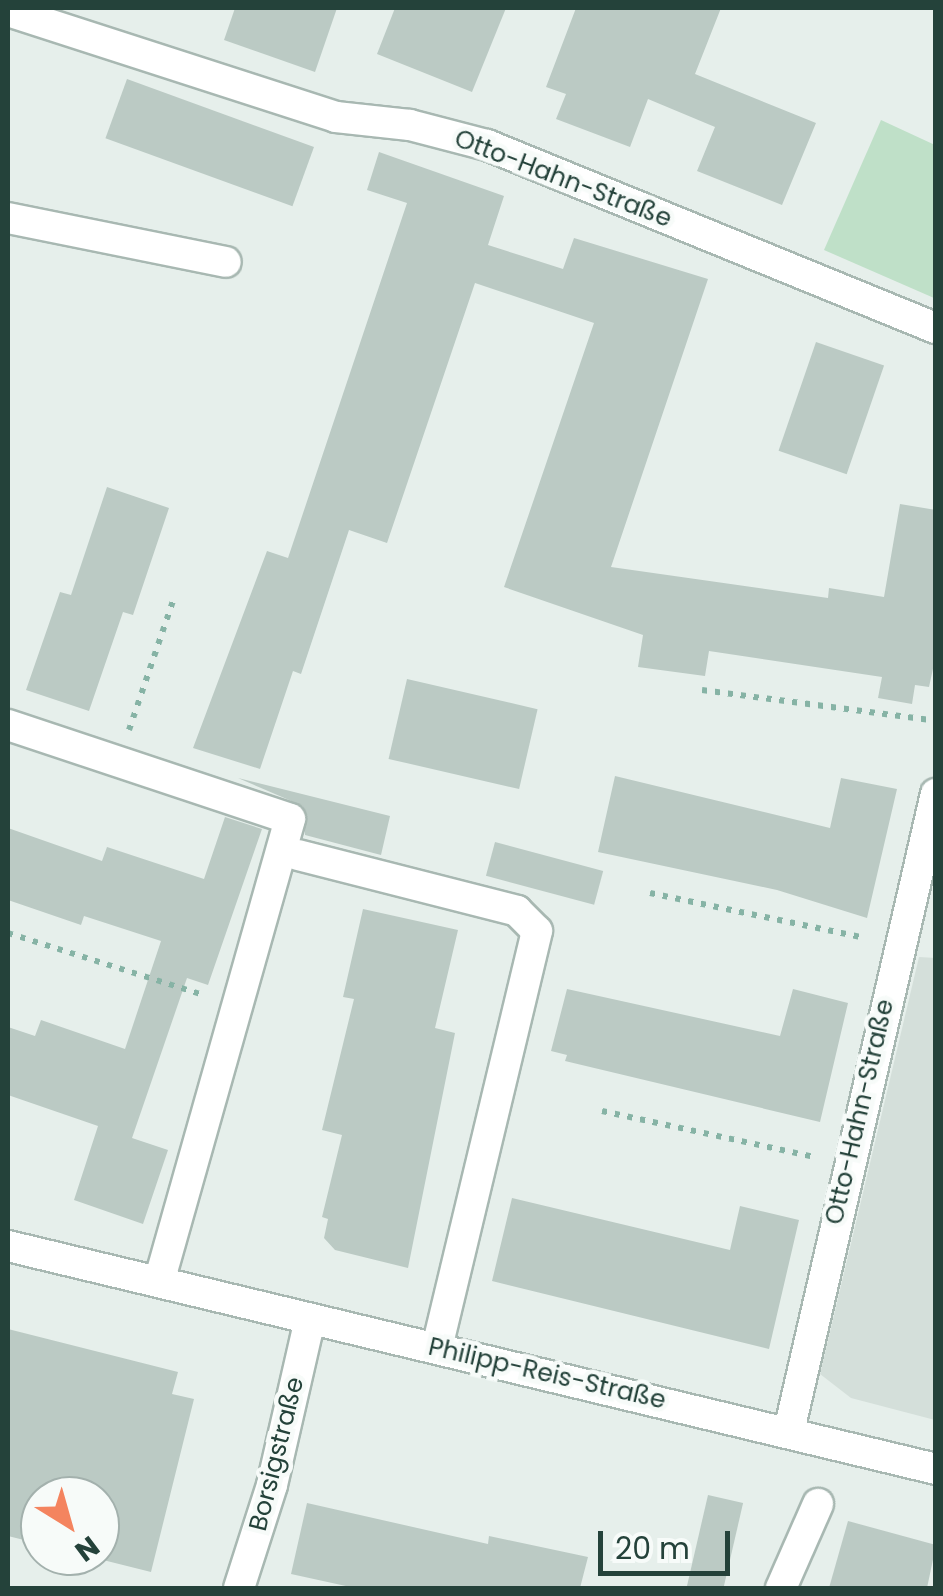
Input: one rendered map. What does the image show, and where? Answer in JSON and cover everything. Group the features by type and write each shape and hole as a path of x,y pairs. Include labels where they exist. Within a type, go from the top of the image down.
{"street":[{"name":"Otto-Hahn-Straße","path":"8,11 318,112 410,125 487,146 936,328"},
{"path":"8,218 226,262"},
{"path":"8,725 290,819 159,1281"},
{"name":"Otto-Hahn-Straße","path":"789,1431 898,945 936,794"},
{"path":"298,855 517,911 536,931 436,1348"},
{"name":"Philipp-Reis-Straße","path":"8,1246 936,1468"},
{"name":"Borsigstraße","path":"238,1588 272,1485 310,1319"},
{"path":"781,1588 818,1504"}],"path":[{"path":"118,762 174,598"},
{"path":"702,690 936,721"},
{"path":"650,893 898,945"},
{"path":"8,933 238,1006"},
{"path":"602,1110 848,1164"}],"shaded area":[{"path":"919,957 936,958 935,1420 851,1398 820,1374"}],"green space":[{"path":"881,120 935,145 934,298 824,250"}],"building":[{"path":"235,8 337,8 315,72 224,40"},
{"path":"395,8 506,8 472,92 377,54"},
{"path":"576,8 721,8 695,74 816,123 782,205 697,171 715,127 648,99 630,147 556,119 566,94 546,87"},
{"path":"127,79 314,147 292,206 105,138"},
{"path":"379,152 504,196 488,245 563,269 574,238 708,279 611,567 828,598 829,588 884,597 900,504 936,510 936,655 929,687 915,685 912,704 878,698 882,677 709,651 705,676 638,667 643,635 504,587 594,323 475,283 387,543 349,530 301,674 293,671 260,769 193,748 267,551 288,558 407,203 367,190"},
{"path":"816,342 884,365 847,474 779,451"},
{"path":"107,487 169,508 133,615 123,612 89,711 26,690 60,592 71,595"},
{"path":"407,679 538,709 519,789 389,759"},
{"path":"615,776 830,828 841,778 897,789 867,918 777,890 598,852"},
{"path":"238,778 390,816 381,855 305,835 303,806"},
{"path":"225,817 262,829 208,985 187,978 132,1138 168,1150 143,1224 74,1200 98,1126 8,1095 8,1027 35,1036 41,1020 125,1049 161,941 84,916 81,925 8,900 8,828 102,861 107,847 204,879"},
{"path":"495,842 603,871 594,905 486,876"},
{"path":"363,909 458,930 435,1028 455,1033 408,1268 335,1250 324,1238 328,1219 322,1217 342,1135 322,1130 354,999 343,997"},
{"path":"567,989 780,1036 793,989 848,1003 820,1122 565,1061 567,1055 551,1051"},
{"path":"512,1198 730,1250 740,1206 799,1220 769,1349 492,1281"},
{"path":"8,1329 178,1372 172,1394 194,1399 151,1572 120,1564 120,1476 20,1476 20,1539 8,1536"},
{"path":"708,1495 743,1503 723,1588 687,1588"},
{"path":"307,1503 488,1544 489,1536 588,1557 580,1588 355,1588 291,1574"},
{"path":"848,1521 936,1545 927,1588 829,1588"}]}
